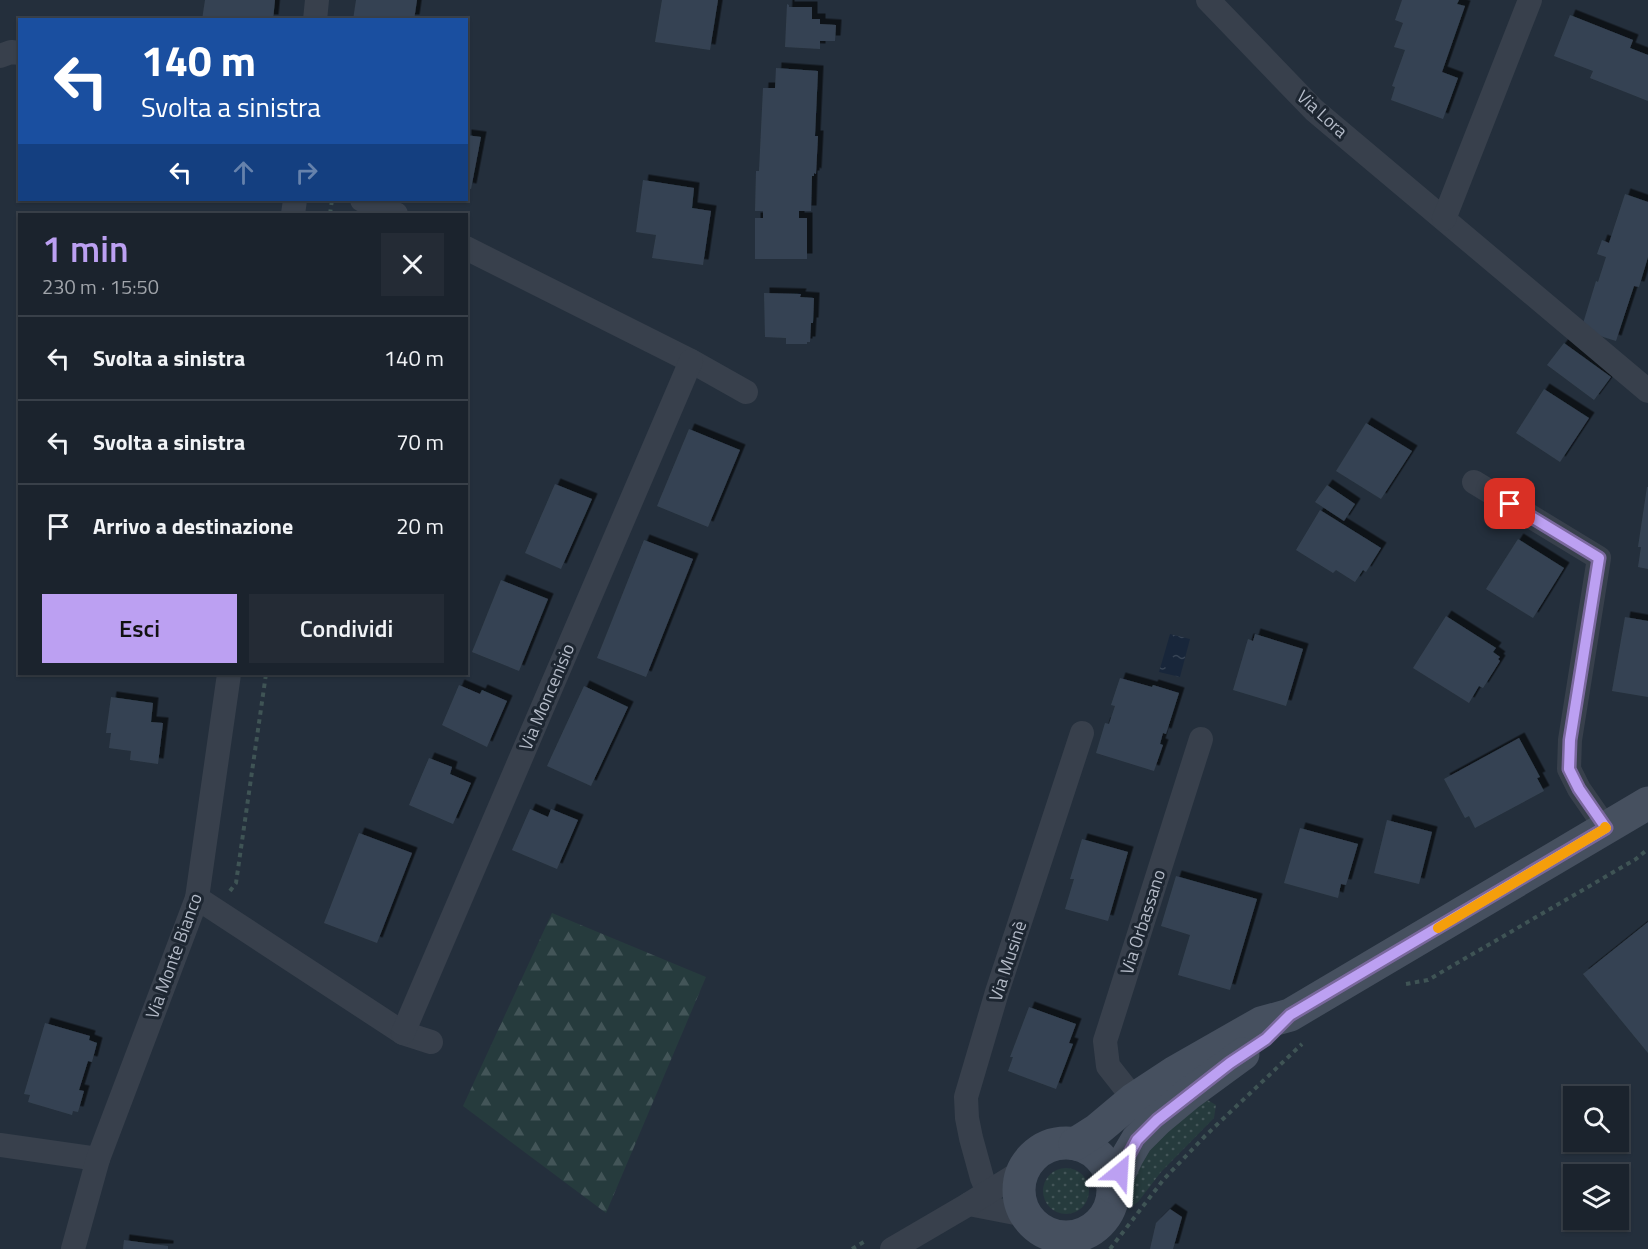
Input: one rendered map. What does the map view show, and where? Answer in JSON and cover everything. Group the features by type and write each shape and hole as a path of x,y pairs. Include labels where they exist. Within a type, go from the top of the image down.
{"main road":[{"path":"1113,1187 1137,1140 1187,1095 1230,1063 1266,1039 1297,1028 1648,803"},
{"path":"1076,1144 1097,1130 1134,1099 1174,1072 1260,1023 1297,1028"},
{"path":"1060,1143 1076,1144 1090,1149 1102,1159 1110,1172 1113,1187 1112,1203 1106,1217 1076,1243 1037,1232 1020,1200 1019,1184 1024,1170 1033,1157 1045,1148 1060,1143"}],"street":[{"path":"315,18 317,0"},
{"name":"Via Lora","path":"1208,0 1314,110 1648,391"},
{"path":"1444,219 1530,0"},
{"path":"0,56 10,52 18,53"},
{"path":"364,201 394,213"},
{"path":"468,249 691,361 746,392"},
{"name":"Via Moncenisio","path":"403,1033 691,361"},
{"path":"1474,482 1599,558 1570,740 1569,769 1579,789 1606,828"},
{"name":"Via Monte Bianco","path":"73,1249 98,1159 207,904 229,675"},
{"name":"Via Musinè","path":"979,1198 982,1178 967,1118 966,1097 997,992 1082,733"},
{"name":"Via Orbassano","path":"1134,1099 1108,1066 1105,1041 1201,739"},
{"path":"207,904 403,1033 430,1042"},
{"path":"0,1146 98,1159"},
{"path":"892,1249 1024,1170"},
{"path":"979,1198 1037,1232"}],"path":[{"path":"207,904 236,883 266,675"},
{"path":"1396,986 1428,980 1636,860 1648,849"},
{"path":"1110,1249 1164,1179 1205,1136 1297,1028"}],"green space":[{"path":"552,913 706,977 606,1213 463,1106"},
{"path":"1202,1097 1216,1105 1214,1118 1161,1172 1138,1202 1128,1209 1131,1180 1141,1153"},
{"path":"1066,1168 1082,1175 1089,1191 1082,1207 1066,1214 1050,1207 1043,1191 1050,1175"}],"water":[{"path":"1170,634 1190,639 1180,677 1159,672"}],"building":[{"path":"205,0 275,0 273,18 202,18"},
{"path":"356,0 417,0 414,18 353,18"},
{"path":"662,0 718,0 710,50 655,42"},
{"path":"1402,0 1459,0 1457,4 1465,6 1442,72 1458,78 1443,119 1391,100 1395,87 1392,86 1405,50 1394,47 1403,23 1395,20"},
{"path":"787,4 789,7 812,7 812,19 820,19 820,24 836,25 835,41 820,41 820,49 785,47"},
{"path":"1570,15 1633,40 1630,48 1648,55 1648,101 1590,78 1593,71 1554,56"},
{"path":"776,68 818,71 815,136 818,136 816,174 812,176 811,211 799,211 799,218 807,218 807,259 755,259 755,218 763,218 763,211 755,211 763,88 775,88"},
{"path":"468,135 481,137 471,189 468,188"},
{"path":"643,180 694,188 692,208 711,211 703,265 652,258 656,235 636,232"},
{"path":"1625,194 1648,202 1648,257 1639,287 1634,286 1616,341 1581,330 1606,257 1597,254 1602,240 1609,243"},
{"path":"764,293 801,294 800,297 814,298 810,342 786,344 786,338 765,337"},
{"path":"1564,343 1611,377 1594,400 1547,365"},
{"path":"1544,389 1589,418 1560,462 1516,433"},
{"path":"1366,423 1412,451 1381,499 1336,471"},
{"path":"689,429 740,450 708,527 657,506"},
{"path":"555,484 592,499 561,569 525,553"},
{"path":"1327,485 1355,504 1344,521 1315,502"},
{"path":"1647,487 1648,569 1638,567 1641,547 1638,547"},
{"path":"1320,510 1381,548 1366,572 1363,570 1355,582 1336,570 1333,573 1296,550"},
{"path":"1518,539 1564,568 1533,618 1486,589"},
{"path":"644,540 693,559 646,677 597,658"},
{"path":"501,580 548,599 519,671 472,652"},
{"path":"1446,616 1496,648 1493,652 1500,657 1498,659 1500,661 1483,688 1479,686 1469,703 1413,668"},
{"path":"1625,617 1648,621 1648,697 1612,691"},
{"path":"1255,634 1303,649 1286,706 1233,690 1248,639 1253,641"},
{"path":"1120,678 1179,693 1166,734 1163,733 1160,744 1163,745 1154,771 1096,753 1105,723 1109,724 1115,706 1111,705"},
{"path":"459,685 480,694 482,690 507,701 487,747 442,725"},
{"path":"584,686 628,707 591,786 547,766"},
{"path":"111,697 153,703 151,722 163,723 158,764 130,760 131,751 109,748 111,733 106,733"},
{"path":"1519,738 1540,777 1537,778 1544,791 1475,828 1469,816 1465,818 1444,779"},
{"path":"429,758 452,767 450,774 471,783 453,824 409,805"},
{"path":"530,809 548,817 551,809 578,820 557,869 512,850"},
{"path":"1387,820 1432,832 1419,884 1374,873"},
{"path":"1300,828 1358,844 1346,885 1341,884 1338,898 1284,883"},
{"path":"359,833 412,853 377,943 324,923"},
{"path":"1082,839 1128,852 1108,921 1065,909 1074,879 1070,879"},
{"path":"1176,876 1257,899 1230,990 1178,975 1190,935 1161,926"},
{"path":"1648,922 1648,1053 1583,974"},
{"path":"1029,1007 1076,1024 1069,1043 1073,1044 1056,1089 1008,1071 1013,1057 1010,1057"},
{"path":"45,1023 90,1036 89,1040 97,1043 92,1062 88,1061 79,1090 84,1091 78,1112 73,1111 72,1115 28,1102 30,1095 24,1094"},
{"path":"1170,1209 1182,1217 1173,1249 1150,1249 1156,1223"},
{"path":"124,1240 168,1246 168,1249 123,1249"}],"slow traffic":[{"path":"1438,928 1605,827"}],"route":[{"path":"1120,1172 1137,1140 1157,1120 1230,1063 1266,1039 1290,1015 1606,828 1579,789 1569,769 1570,740 1599,558 1510,504"}]}
